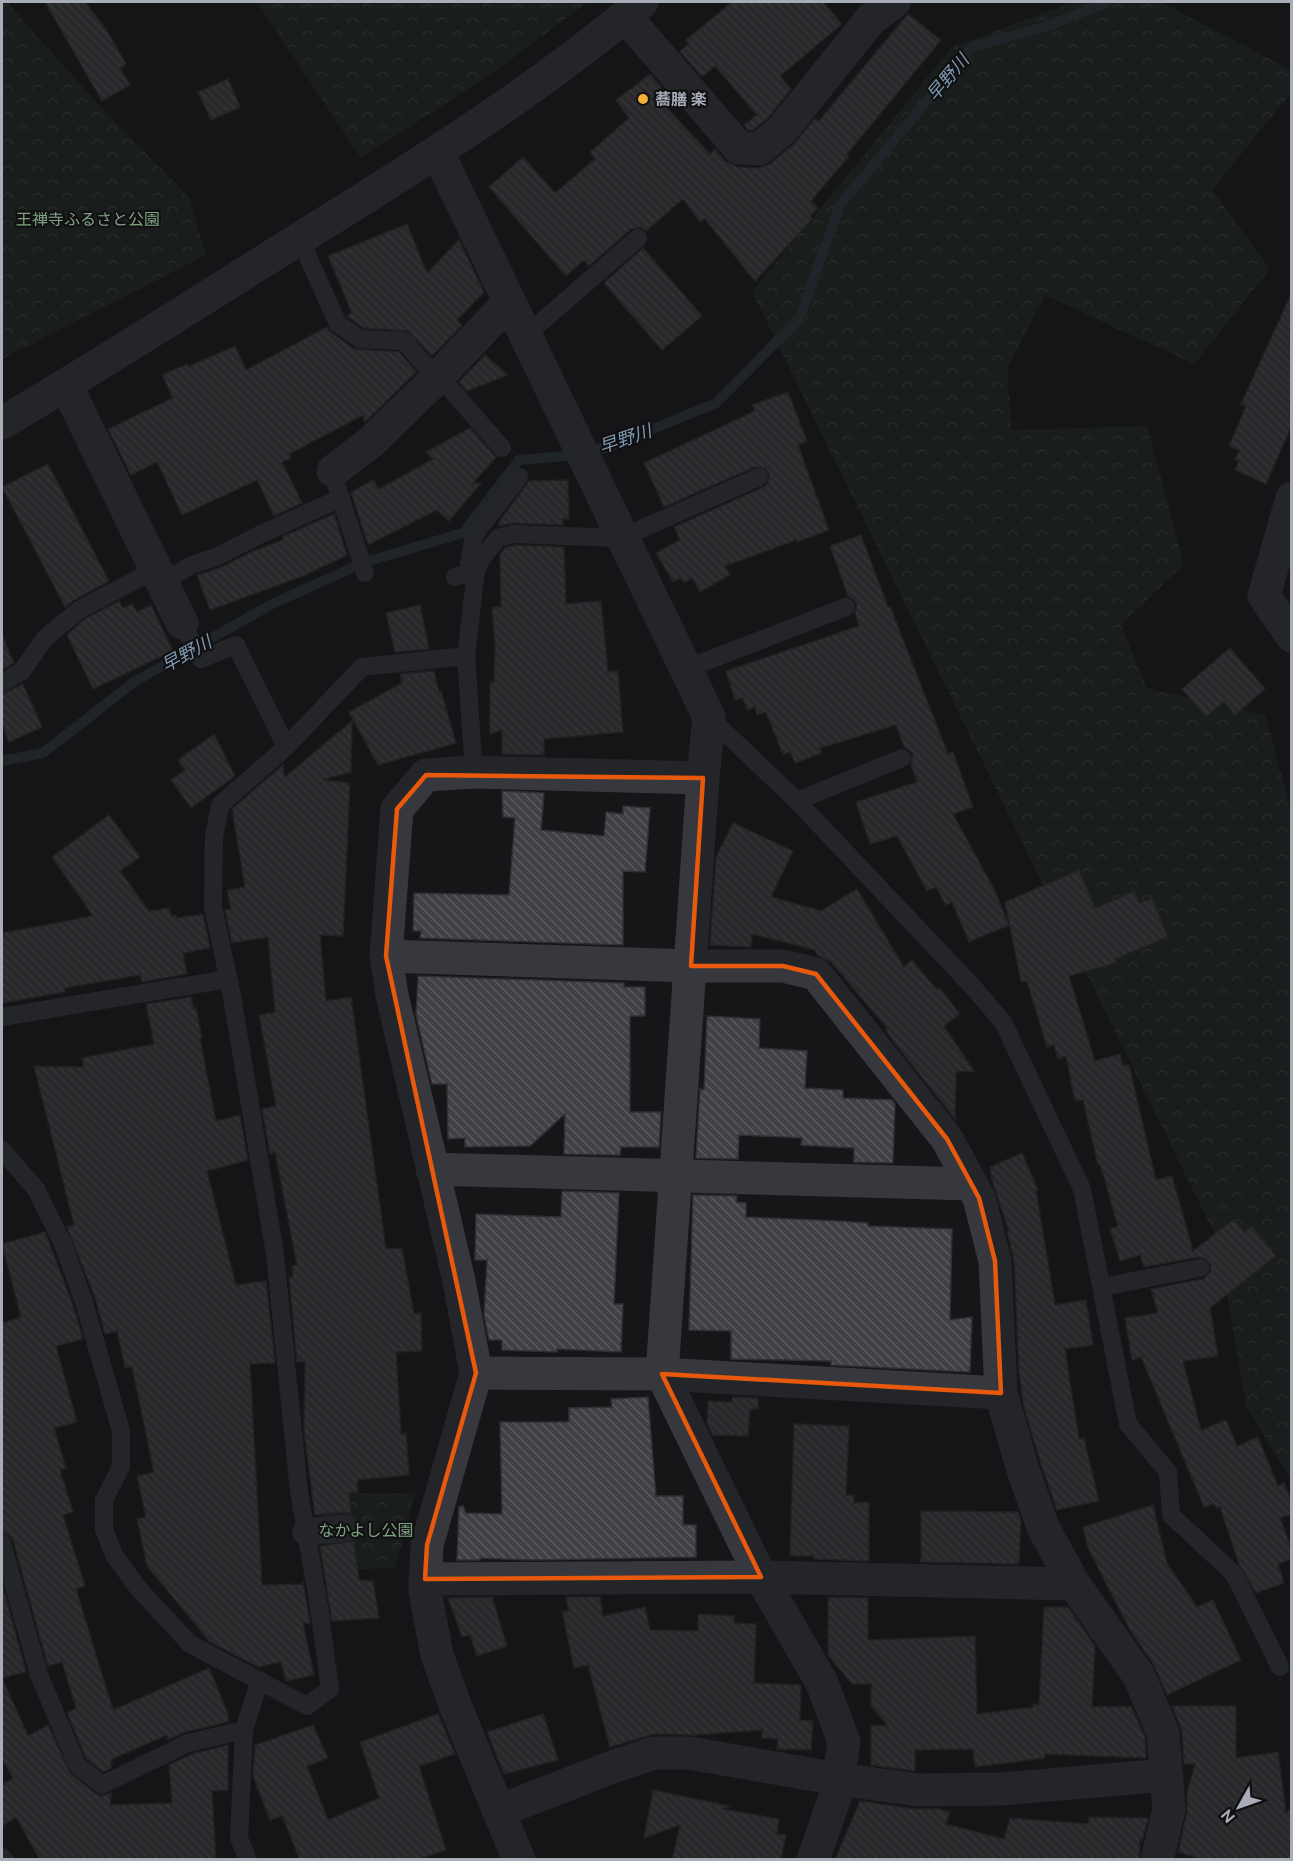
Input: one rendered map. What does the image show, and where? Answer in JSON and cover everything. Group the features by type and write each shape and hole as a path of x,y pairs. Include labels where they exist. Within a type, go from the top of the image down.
{"street":[{"path":"2,423 438,153 518,99 633,9 739,148 759,149 782,130 871,18 894,2"},
{"path":"438,153 709,717 662,1374 761,1577 822,1683 844,1742 835,1797 813,1860"},
{"path":"337,484 371,442 439,376 509,302"},
{"path":"66,385 185,629"},
{"path":"1292,498 1278,595 1292,636"},
{"path":"519,1860 437,1655 425,1591 427,1545 476,1373 459,1281 392,995 386,956 398,809 426,775 474,772 703,778"},
{"path":"386,956 691,966 783,966 816,974 947,1139 979,1197 995,1262 1001,1393 1023,1470 1043,1527 1074,1584 1139,1676 1163,1733 1169,1809 1157,1860"},
{"path":"432,1169 971,1184"},
{"path":"476,1373 662,1374 1001,1393"},
{"path":"306,1532 345,1528"},
{"path":"425,1579 761,1577 1074,1584"},
{"path":"499,1811 654,1753 689,1753 838,1779 918,1790 1002,1789 1167,1774"}],"lane":[{"path":"525,336 638,238"},
{"path":"300,239 338,324 360,339 404,341 424,364 439,376 502,448"},
{"path":"476,570 469,564 474,535 519,477"},
{"path":"474,772 466,656 476,570 498,538 513,534 621,538 759,477"},
{"path":"2,683 22,671 45,638 79,610 159,576 216,557 261,534 337,484 365,573"},
{"path":"455,577 476,570"},
{"path":"686,669 846,607"},
{"path":"185,629 201,659 236,645 286,747"},
{"path":"2,1150 36,1189 63,1244 84,1302 118,1420 121,1431 121,1467 104,1500 104,1529 114,1555 138,1588 190,1644 307,1706 330,1689 319,1607 298,1491 274,1254 228,979 213,907 214,837 220,805 286,747 362,667 466,656"},
{"path":"709,717 797,801 1003,1022 1082,1189 1128,1424 1168,1472 1171,1515 1234,1574 1280,1666"},
{"path":"797,801 902,758"},
{"path":"2,1017 228,979"},
{"path":"1102,1287 1200,1268"},
{"path":"2,1542 39,1675 77,1765 102,1785 188,1743 244,1730"},
{"path":"248,1860 239,1838 244,1730 260,1680"}],"highlighted area":[{"path":"426,775 703,778 691,966 783,966 816,974 947,1139 979,1198 995,1261 1001,1393 662,1374 761,1577 425,1579 427,1545 476,1373 386,956 397,809"}],"green space":[{"name":"王禅寺ふるさと公園","path":"2,2 7,2 105,112 189,197 206,255 2,359"},
{"path":"257,2 588,2 493,73 361,158"},
{"path":"1073,2 1161,2 1291,70 1291,93 1212,190 1270,269 1194,364 1045,295 1007,369 1012,430 1147,426 1184,564 1121,625 1147,688 1265,715 1291,809 1291,1480 1246,1406 1218,1241 752,292 952,47"},
{"name":"なかよし公園","path":"319,1493 415,1493 395,1568 333,1570"}],"building":[{"path":"45,2 85,2 107,31 126,64 120,68 130,85 102,101"},
{"path":"732,2 823,2 842,24 780,76 791,89 769,117 753,130 748,130 744,125 757,115 715,66 702,77 680,51 689,44 686,40"},
{"path":"908,14 941,40 811,201 818,208 810,216 812,219 755,281 705,219 700,222 683,199 646,231 641,227 631,229 589,266 584,260 566,276 489,187 523,157 555,193 595,159 590,152 629,118 616,100 650,74 674,102 667,108 710,154 715,149 725,161 738,167 758,168 770,164 794,144 815,118 818,122"},
{"path":"228,79 240,107 211,120 198,92"},
{"path":"407,224 427,273 459,240 484,292 457,320 462,325 432,356 408,331 364,328 347,316 352,313 328,256"},
{"path":"643,248 702,316 662,350 604,283"},
{"path":"1292,292 1292,425 1266,484 1235,470 1239,461 1235,459 1240,450 1229,446 1246,406 1241,404"},
{"path":"327,327 354,349 399,352 416,372 365,422 363,415 289,454 291,458 282,462 302,503 274,516 257,480 182,515 157,462 131,475 108,429 173,398 162,375 187,364 188,367 235,346 246,370"},
{"path":"485,355 508,375 467,391 459,382"},
{"path":"788,392 807,441 798,445 829,530 725,566 730,575 700,592 692,578 684,583 681,578 673,582 656,553 680,540 674,527 764,487 768,483 769,473 765,468 754,467 664,507 644,463 755,411 752,405"},
{"path":"470,428 496,457 473,483 481,483 449,521 437,510 368,545 351,492 373,480 379,489 433,459 426,452"},
{"path":"48,464 109,581 65,607 2,487"},
{"path":"568,480 569,519 563,519 563,525 513,523 499,526 499,522 529,481"},
{"path":"334,514 347,555 303,576 210,610 197,575 220,568 251,552 283,540 282,537"},
{"path":"861,535 948,754 953,752 973,807 953,814 994,889 1009,925 969,942 952,902 946,906 936,887 927,891 897,836 870,844 856,802 917,782 911,765 913,754 904,747 896,725 820,748 822,753 795,763 790,752 783,755 766,712 757,715 755,707 747,710 743,698 735,700 726,671 859,626 855,614 857,604 848,596 830,546"},
{"path":"514,545 564,547 566,604 601,601 608,672 618,671 623,732 544,739 544,755 502,754 502,730 490,734 490,682 494,682 495,644 492,607 501,607 500,554 505,548"},
{"path":"119,601 123,608 132,604 137,612 151,605 173,651 93,689 67,635 85,619"},
{"path":"420,605 429,649 395,652 386,613"},
{"path":"2,635 14,663 2,670"},
{"path":"1230,648 1265,689 1235,715 1224,702 1206,717 1182,689"},
{"path":"434,671 456,743 378,765 349,712 402,683 400,674"},
{"path":"23,684 42,727 9,742 2,724 2,694"},
{"path":"352,721 351,772 322,780 350,783 343,936 320,935 326,1001 351,997 386,1249 402,1248 414,1314 421,1313 422,1351 396,1352 401,1434 406,1433 409,1475 357,1480 358,1492 349,1493 351,1514 343,1512 315,1515 304,1432 305,1362 297,1362 289,1277 293,1277 292,1266 297,1265 275,1152 270,1154 262,1109 276,1106 259,1015 275,1012 268,937 232,943 225,910 231,909 227,890 245,887 232,809 283,765 285,777"},
{"path":"214,734 235,776 191,808 171,780 185,770 178,760"},
{"path":"502,791 544,793 541,830 604,836 606,812 623,814 623,806 650,808 645,872 623,871 623,945 420,938 421,931 413,931 414,893 509,895 515,818 503,817"},
{"path":"109,815 140,857 120,871 149,911 169,908 171,916 176,915 177,918 203,914 210,948 183,953 187,974 142,982 140,975 64,988 65,992 2,1003 2,933 93,916 52,857"},
{"path":"733,823 793,851 771,897 821,911 857,889 904,967 912,960 937,990 940,988 960,1014 944,1026 974,1071 956,1072 955,1119 894,1042 885,1029 887,1028 831,962 817,955 815,950 752,934 751,947 710,945 716,857"},
{"path":"1079,870 1095,908 1134,891 1139,903 1152,898 1168,937 1115,959 1116,963 1069,976 1095,1061 1120,1054 1123,1066 1129,1065 1156,1180 1172,1176 1193,1251 1234,1219 1244,1232 1252,1226 1276,1256 1210,1308 1218,1356 1183,1361 1201,1430 1226,1420 1237,1446 1258,1437 1278,1486 1284,1483 1292,1503 1292,1514 1280,1518 1292,1550 1292,1559 1278,1564 1284,1583 1256,1593 1239,1564 1220,1507 1216,1508 1214,1504 1204,1507 1141,1357 1132,1360 1125,1318 1158,1313 1151,1289 1203,1279 1210,1272 1211,1265 1204,1258 1198,1257 1144,1267 1140,1255 1120,1261 1110,1229 1118,1226 1100,1164 1098,1165 1083,1100 1075,1101 1066,1056 1058,1059 1054,1045 1047,1047 1027,981 1021,982 1005,902"},
{"path":"418,976 624,983 624,987 645,987 645,1016 630,1016 630,1112 661,1112 659,1147 621,1147 620,1155 564,1154 565,1114 530,1146 465,1147 465,1138 448,1139 447,1084 432,1084 416,1015"},
{"path":"191,997 193,1008 196,1008 202,1037 200,1038 216,1121 240,1115 248,1160 207,1171 236,1285 266,1281 275,1363 250,1364 262,1585 303,1584 303,1581 310,1623 303,1623 314,1675 286,1681 281,1662 258,1667 210,1642 147,1566 137,1519 146,1517 137,1476 154,1472 132,1367 125,1368 117,1331 105,1334 95,1298 67,1227 74,1225 34,1066 84,1067 82,1058 154,1044 146,1004"},
{"path":"707,1016 760,1019 759,1048 807,1051 805,1088 843,1090 843,1098 892,1100 895,1104 893,1163 854,1162 854,1148 801,1145 802,1138 739,1135 738,1159 696,1158 700,1089 704,1090"},
{"path":"1022,1153 1038,1190 1036,1190 1055,1305 1086,1300 1093,1345 1065,1349 1079,1439 1084,1438 1099,1501 1057,1510 1024,1407 1019,1372 1014,1260 1007,1231 1009,1231 993,1184 990,1167"},
{"path":"562,1191 619,1193 614,1304 623,1304 621,1352 557,1349 557,1352 502,1350 502,1340 489,1340 484,1316 487,1260 475,1260 476,1214 561,1217"},
{"path":"693,1195 737,1196 736,1202 746,1203 746,1217 868,1223 868,1226 952,1229 950,1320 972,1317 970,1372 831,1365 831,1361 731,1359 731,1331 689,1330"},
{"path":"45,1232 73,1305 83,1339 56,1346 77,1422 54,1428 66,1468 60,1470 73,1512 63,1515 85,1586 76,1589 113,1710 209,1668 228,1714 228,1722 185,1732 168,1740 167,1735 112,1759 111,1768 103,1772 86,1758 67,1713 76,1708 62,1662 48,1666 13,1540 2,1532 2,1323 21,1317 2,1244"},
{"path":"648,1397 656,1496 683,1496 683,1525 696,1525 696,1557 457,1560 459,1507 463,1506 466,1513 502,1514 500,1422 569,1422 569,1408 612,1407 611,1399"},
{"path":"732,1397 758,1398 758,1409 750,1409 748,1436 713,1435 707,1424 708,1401 732,1402"},
{"path":"794,1424 849,1426 846,1495 854,1495 854,1503 869,1502 869,1561 790,1556"},
{"path":"1153,1505 1167,1563 1197,1607 1213,1600 1241,1660 1167,1695 1154,1665 1130,1630 1088,1548 1083,1527"},
{"path":"921,1511 1018,1512 1021,1520 1019,1564 921,1562"},
{"path":"354,1541 359,1580 373,1581 379,1618 332,1621 320,1546"},
{"path":"2,1583 26,1672 2,1678"},
{"path":"492,1597 507,1646 477,1656 470,1635 462,1637 448,1598"},
{"path":"566,1597 600,1597 603,1616 645,1607 650,1630 698,1631 698,1614 734,1616 734,1623 756,1624 754,1683 801,1685 800,1720 813,1721 811,1750 777,1749 778,1739 762,1738 762,1730 695,1735 654,1734 610,1747 588,1665 574,1668 562,1611 569,1611"},
{"path":"828,1597 868,1598 868,1640 975,1636 977,1714 1033,1707 1033,1704 1039,1705 1044,1607 1068,1607 1095,1646 1092,1707 1131,1706 1145,1737 1146,1758 1045,1754 1044,1758 975,1767 973,1749 915,1750 915,1771 871,1765 871,1725 888,1726 871,1706 871,1684 852,1684 828,1655"},
{"path":"2,1678 28,1736 48,1725 70,1773 96,1794 101,1796 111,1793 110,1805 172,1803 169,1765 192,1754 228,1745 228,1790 212,1791 216,1860 40,1860 16,1817 2,1826 2,1785 13,1778 2,1759"},
{"path":"1172,1706 1236,1706 1236,1758 1278,1752 1286,1813 1292,1808 1292,1860 1204,1860 1178,1852 1187,1813 1187,1793 1195,1764 1184,1764 1182,1731"},
{"path":"438,1714 455,1754 419,1766 446,1850 417,1860 300,1860 282,1816 270,1820 253,1776 255,1745 313,1725 328,1758 307,1766 328,1820 379,1798 360,1742"},
{"path":"543,1714 558,1760 504,1774 487,1732"},
{"path":"653,1790 730,1806 723,1809 779,1819 777,1834 786,1835 781,1860 672,1860 680,1825 644,1838"},
{"path":"860,1801 915,1809 939,1809 950,1812 946,1824 1004,1839 1010,1818 1088,1824 1089,1817 1148,1818 1142,1841 1140,1840 1139,1860 835,1860"}],"waterway":[{"name":"早野川","path":"2,761 43,753 134,682 272,604 365,562 463,533 519,460 566,456 609,447 716,403 799,319 840,205 972,47 1048,26 1108,2"}],"place":[{"name":"蕎膳 楽","path":"643,99"}]}
